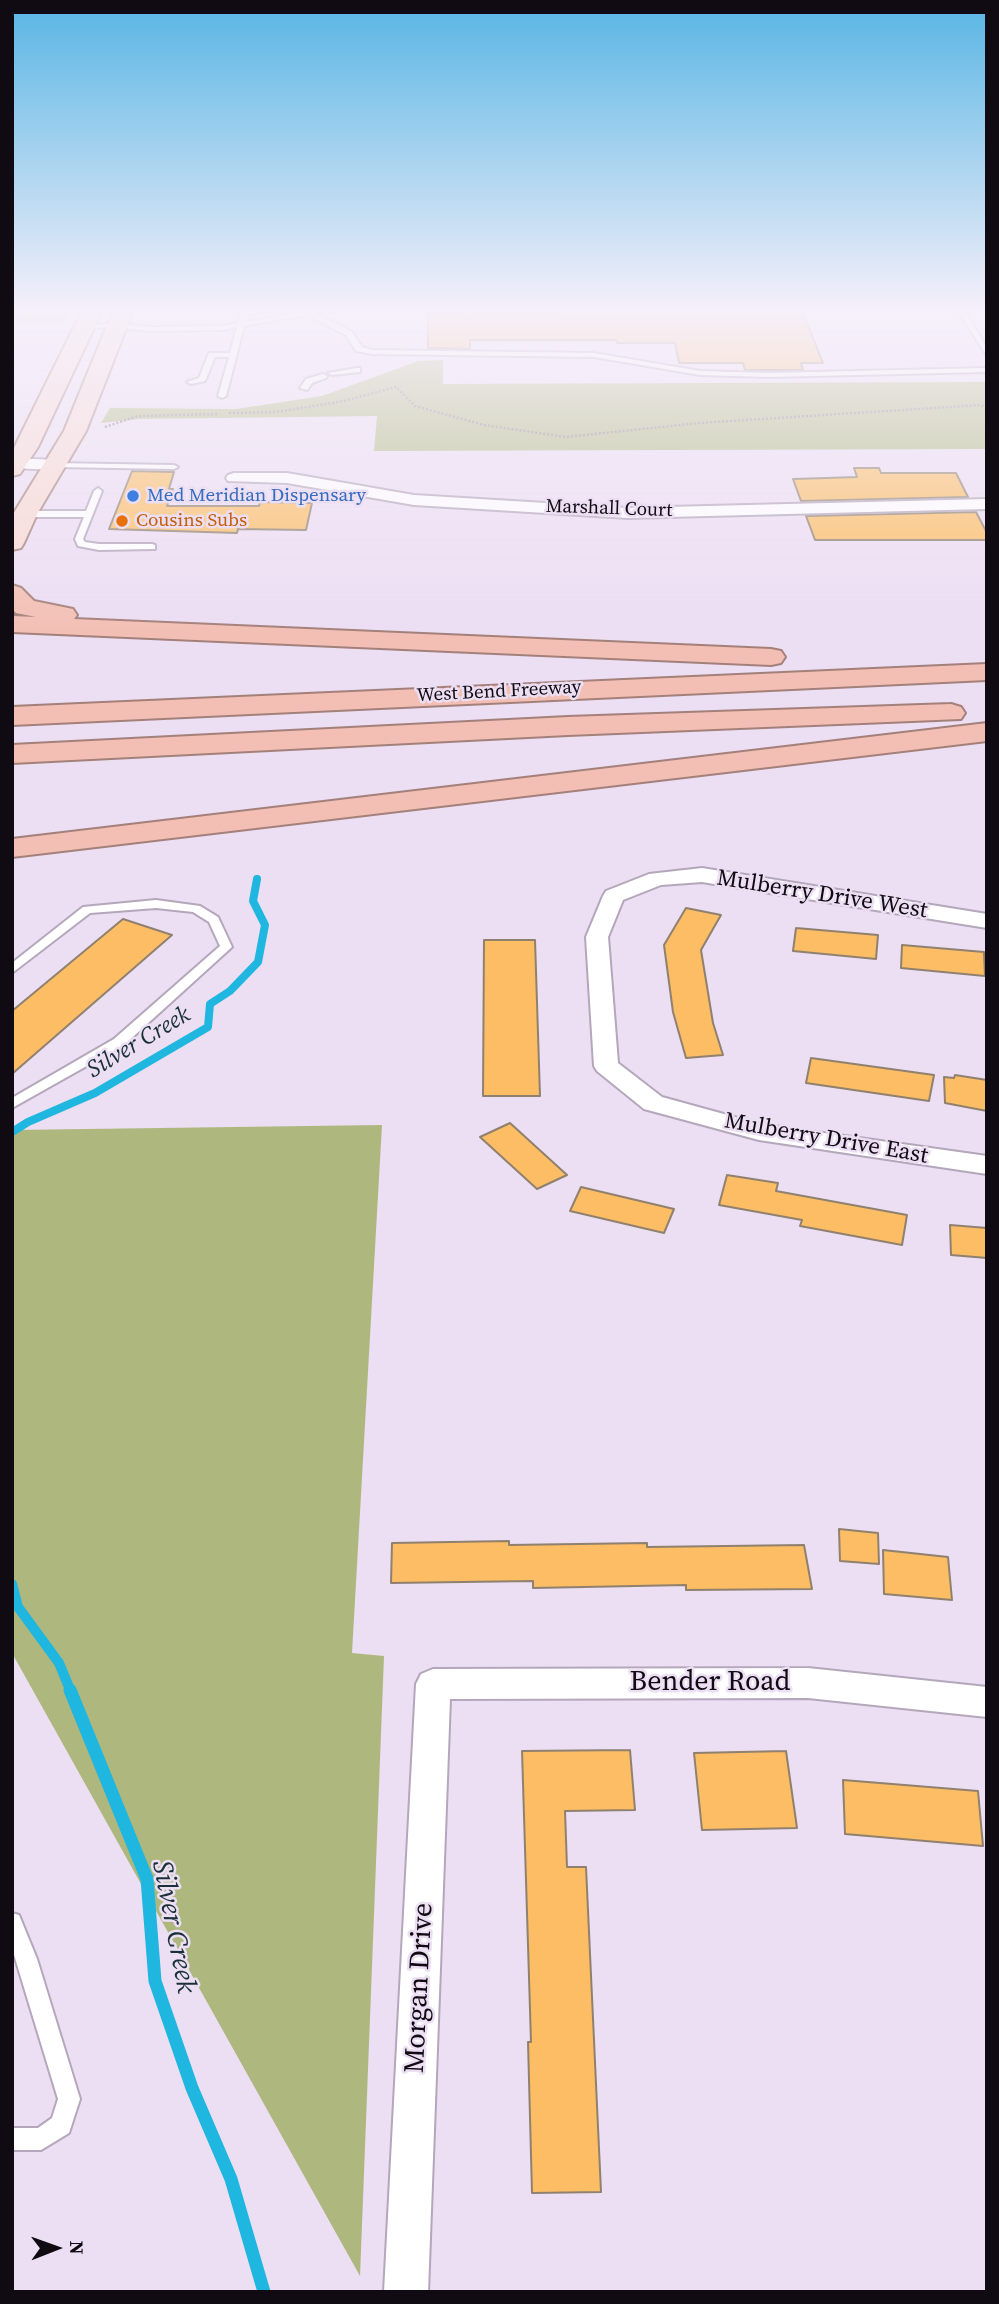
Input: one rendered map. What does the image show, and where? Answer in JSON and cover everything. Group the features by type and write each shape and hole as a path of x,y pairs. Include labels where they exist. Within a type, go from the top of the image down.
{"highway":[{"path":"12,593 25,607 135,628"},
{"path":"12,624 734,657 987,661"},
{"name":"West Bend Freeway","path":"13,716 987,672"},
{"name":"West Bend Freeway","path":"12,754 568,726 987,712"},
{"path":"12,848 987,732"}],"main road":[{"path":"14,465 27,447 39,419"},
{"path":"12,543 25,514 56,465 80,419"}],"street":[{"path":"14,465 56,465"},
{"name":"Marshall Court","path":"234,478 288,478 414,500 628,513 987,504"},
{"name":"Mulberry Drive West","path":"657,879 702,875 987,921"},
{"name":"Mulberry Drive East","path":"657,879 614,897 597,937 607,1066 653,1103 759,1132 987,1165"},
{"name":"Bender Road","path":"433,1684 808,1683 987,1702"},
{"name":"Morgan Drive","path":"406,2292 433,1684"}],"lane":[{"path":"56,465 174,467"},
{"path":"98,491 79,540 80,544 99,547 152,547"},
{"path":"25,514 89,514"},
{"path":"12,970 87,910 156,904 196,909 214,920 226,947 119,1042 12,1104"},
{"path":"12,1922 30,1970 69,2099 61,2124 41,2139 12,2139"}],"path":[{"path":"103,428 131,419"},
{"path":"460,419 484,425 566,437 769,419"}],"green space":[{"path":"104,419 178,419 140,419 101,423"},
{"path":"377,419 987,419 987,449 374,451"},
{"path":"382,1125 352,1653 384,1656 360,2276 12,1653 12,1130"}],"building":[{"path":"854,468 879,468 881,473 956,473 968,497 801,501 793,479 857,477"},
{"path":"132,471 174,472 169,489 173,489 167,506 312,503 306,530 238,529 237,533 109,529"},
{"path":"976,512 987,533 987,540 815,540 806,516"},
{"path":"686,908 721,915 701,950 713,1023 723,1055 686,1058 673,1012 664,945"},
{"path":"123,919 172,935 12,1074 12,1011"},
{"path":"796,928 878,935 876,959 793,951"},
{"path":"484,940 535,940 540,1096 483,1096"},
{"path":"902,945 984,952 985,976 901,968"},
{"path":"811,1058 934,1075 929,1101 806,1083"},
{"path":"955,1075 987,1080 987,1111 945,1103 944,1077 954,1078"},
{"path":"510,1123 567,1175 537,1189 480,1137"},
{"path":"727,1175 778,1183 776,1191 907,1215 902,1245 800,1226 802,1220 719,1205"},
{"path":"581,1187 674,1209 664,1233 570,1211"},
{"path":"950,1225 987,1228 987,1258 951,1255"},
{"path":"839,1529 878,1533 879,1564 840,1561"},
{"path":"509,1541 509,1545 647,1543 647,1547 804,1545 812,1589 686,1590 686,1585 533,1588 533,1581 391,1583 392,1543"},
{"path":"883,1550 948,1557 952,1600 884,1594"},
{"path":"630,1750 635,1810 565,1811 567,1867 586,1867 601,2192 532,2193 528,2042 531,2042 522,1751"},
{"path":"786,1751 797,1828 702,1830 694,1753"},
{"path":"843,1780 978,1791 983,1846 845,1834"}],"waterway":[{"name":"Silver Creek","path":"12,1132 28,1122 95,1093 208,1027 210,1004 230,991 258,962 265,925 253,901 257,879"},
{"name":"Silver Creek","path":"12,1584 18,1607 59,1663 71,1692"},
{"name":"Silver Creek","path":"70,1690 147,1879 155,1981 192,2088 231,2179 264,2292"}],"place":[{"name":"Med Meridian Dispensary","path":"133,496"},
{"name":"Cousins Subs","path":"122,521"}]}
